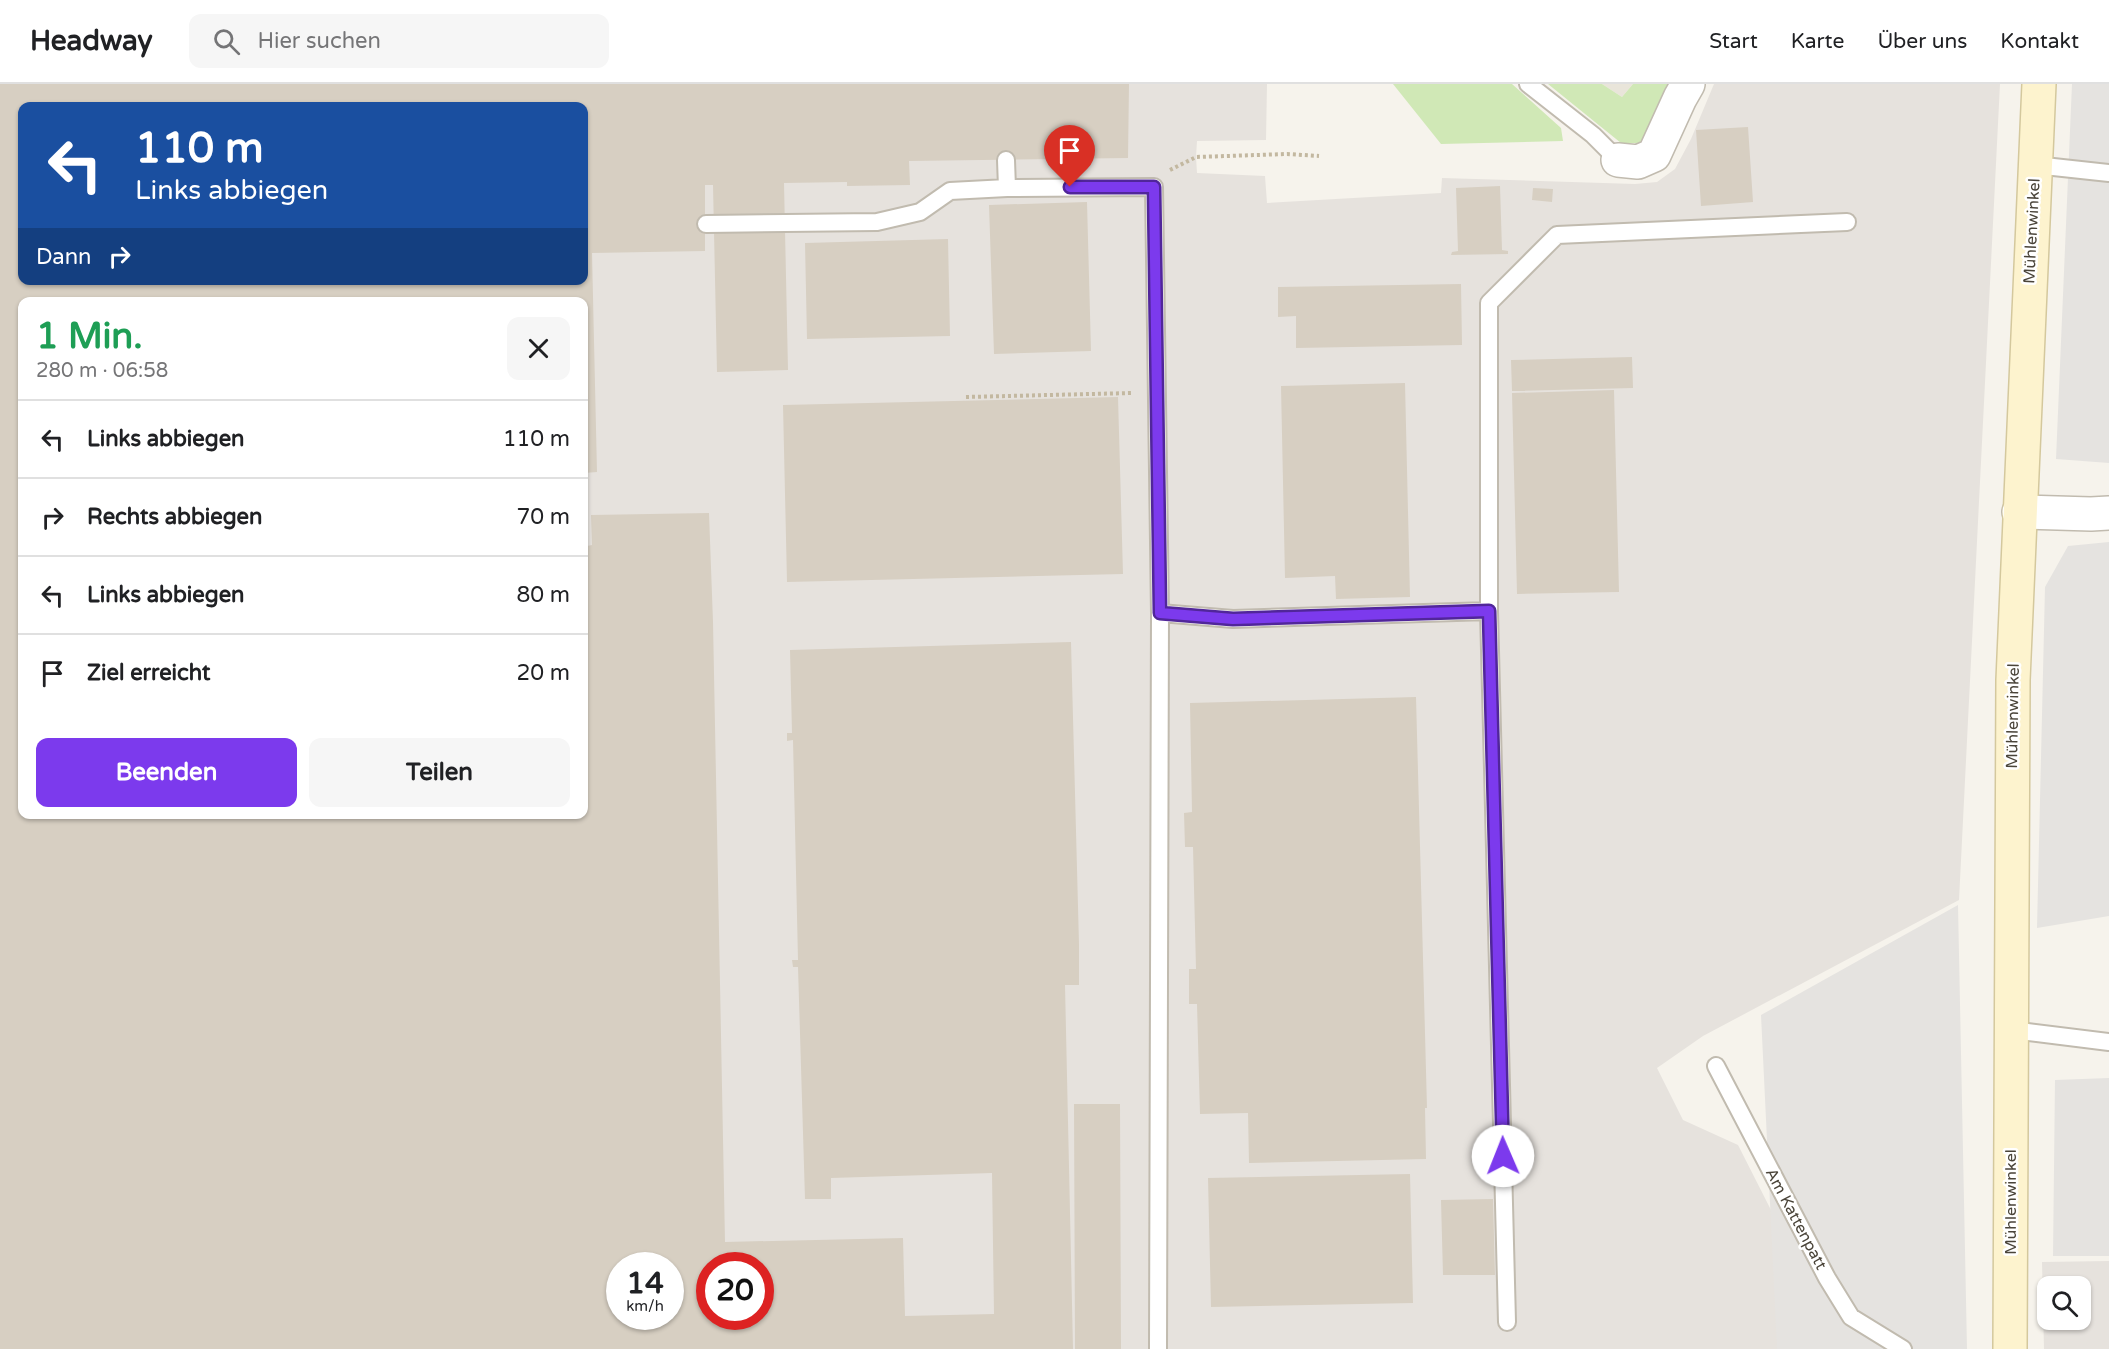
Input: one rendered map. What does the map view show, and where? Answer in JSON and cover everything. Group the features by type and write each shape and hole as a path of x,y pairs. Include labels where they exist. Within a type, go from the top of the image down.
{"street":[{"path":"1618,160 1638,162 1654,154 1688,84"},
{"name":"Mühlenwinkel","path":"2010,1349 2013,680 2039,84"},
{"path":"2019,512 2109,513"}],"lane":[{"path":"1528,84 1593,135 1618,160"},
{"path":"1006,160 1007,188"},
{"path":"2035,165 2109,173"},
{"path":"705,224 877,222 920,212 951,191 1007,188 1154,187 1160,613 1158,1349"},
{"path":"1507,1322 1489,611 1489,303 1557,236 1847,222"},
{"path":"1160,613 1233,619 1489,611"},
{"path":"2012,1030 2109,1041"},
{"name":"Am Kattenpatt","path":"1716,1066 1827,1278 1851,1317 1904,1349"}],"path":[{"path":"1154,187 1169,171 1196,157 1287,154 1319,156"},
{"path":"966,397 1156,392"}],"shaded area":[{"path":"0,84 1267,84 1266,140 1197,141 1196,157 1197,173 1265,176 1267,203 1441,193 1442,178 1635,184 1657,182 1675,169 1691,139 1714,84 2000,84 1959,900 1703,1036 1657,1068 1683,1120 1738,1145 1840,1346 1824,1349 0,1349"},
{"path":"1602,84 1633,84 1622,97"},
{"path":"2072,84 2109,84 2109,463 2056,459"},
{"path":"2109,542 2109,916 2037,928 2045,587 2068,546"},
{"path":"1958,905 1967,1349 1777,1349 1761,1015"},
{"path":"2109,1078 2109,1256 2053,1256 2055,1080"},
{"path":"2109,1261 2109,1349 2044,1349 2044,1330 2091,1330 2091,1276 2042,1276 2042,1262"}],"green space":[{"path":"1393,84 1512,84 1561,128 1563,141 1441,144"},
{"path":"1548,84 1602,84 1622,97 1633,84 1673,84 1640,143 1621,143"}],"building":[{"path":"0,84 1129,84 1128,158 909,161 910,185 847,186 847,182 784,183 788,370 717,372 713,185 705,185 705,251 592,253 597,472 588,473 588,297 18,297 18,819 588,819 588,546 592,545 591,515 709,513 725,1242 903,1238 905,1316 994,1314 992,1173 831,1178 831,1199 805,1199 798,967 793,967 792,960 798,960 793,740 787,741 787,733 792,733 790,650 1071,642 1079,985 1065,985 1073,1349 0,1349"},
{"path":"1748,127 1753,202 1701,206 1696,130"},
{"path":"1500,186 1502,250 1508,251 1508,254 1451,255 1452,252 1458,251 1456,188"},
{"path":"1533,188 1553,189 1552,202 1532,200"},
{"path":"1087,202 1091,351 994,354 989,205"},
{"path":"948,239 950,336 807,339 805,243"},
{"path":"1461,284 1462,345 1296,348 1296,316 1278,317 1278,287"},
{"path":"1632,357 1633,388 1512,391 1511,360"},
{"path":"1405,383 1410,597 1336,599 1335,576 1285,578 1281,386"},
{"path":"1614,390 1619,592 1517,594 1512,393"},
{"path":"1118,397 1123,574 787,582 783,405"},
{"path":"1416,697 1427,1108 1425,1108 1426,1159 1249,1163 1248,1113 1200,1114 1197,1004 1189,1004 1189,969 1196,969 1193,847 1185,847 1184,813 1192,812 1190,703"},
{"path":"1074,1104 1120,1104 1121,1349 1075,1349"},
{"path":"1410,1174 1413,1303 1211,1307 1208,1178"},
{"path":"1493,1199 1495,1275 1443,1275 1441,1200"}],"route":[{"path":"1070,187 1154,187 1160,613 1233,619 1489,611 1503,1156"}]}
